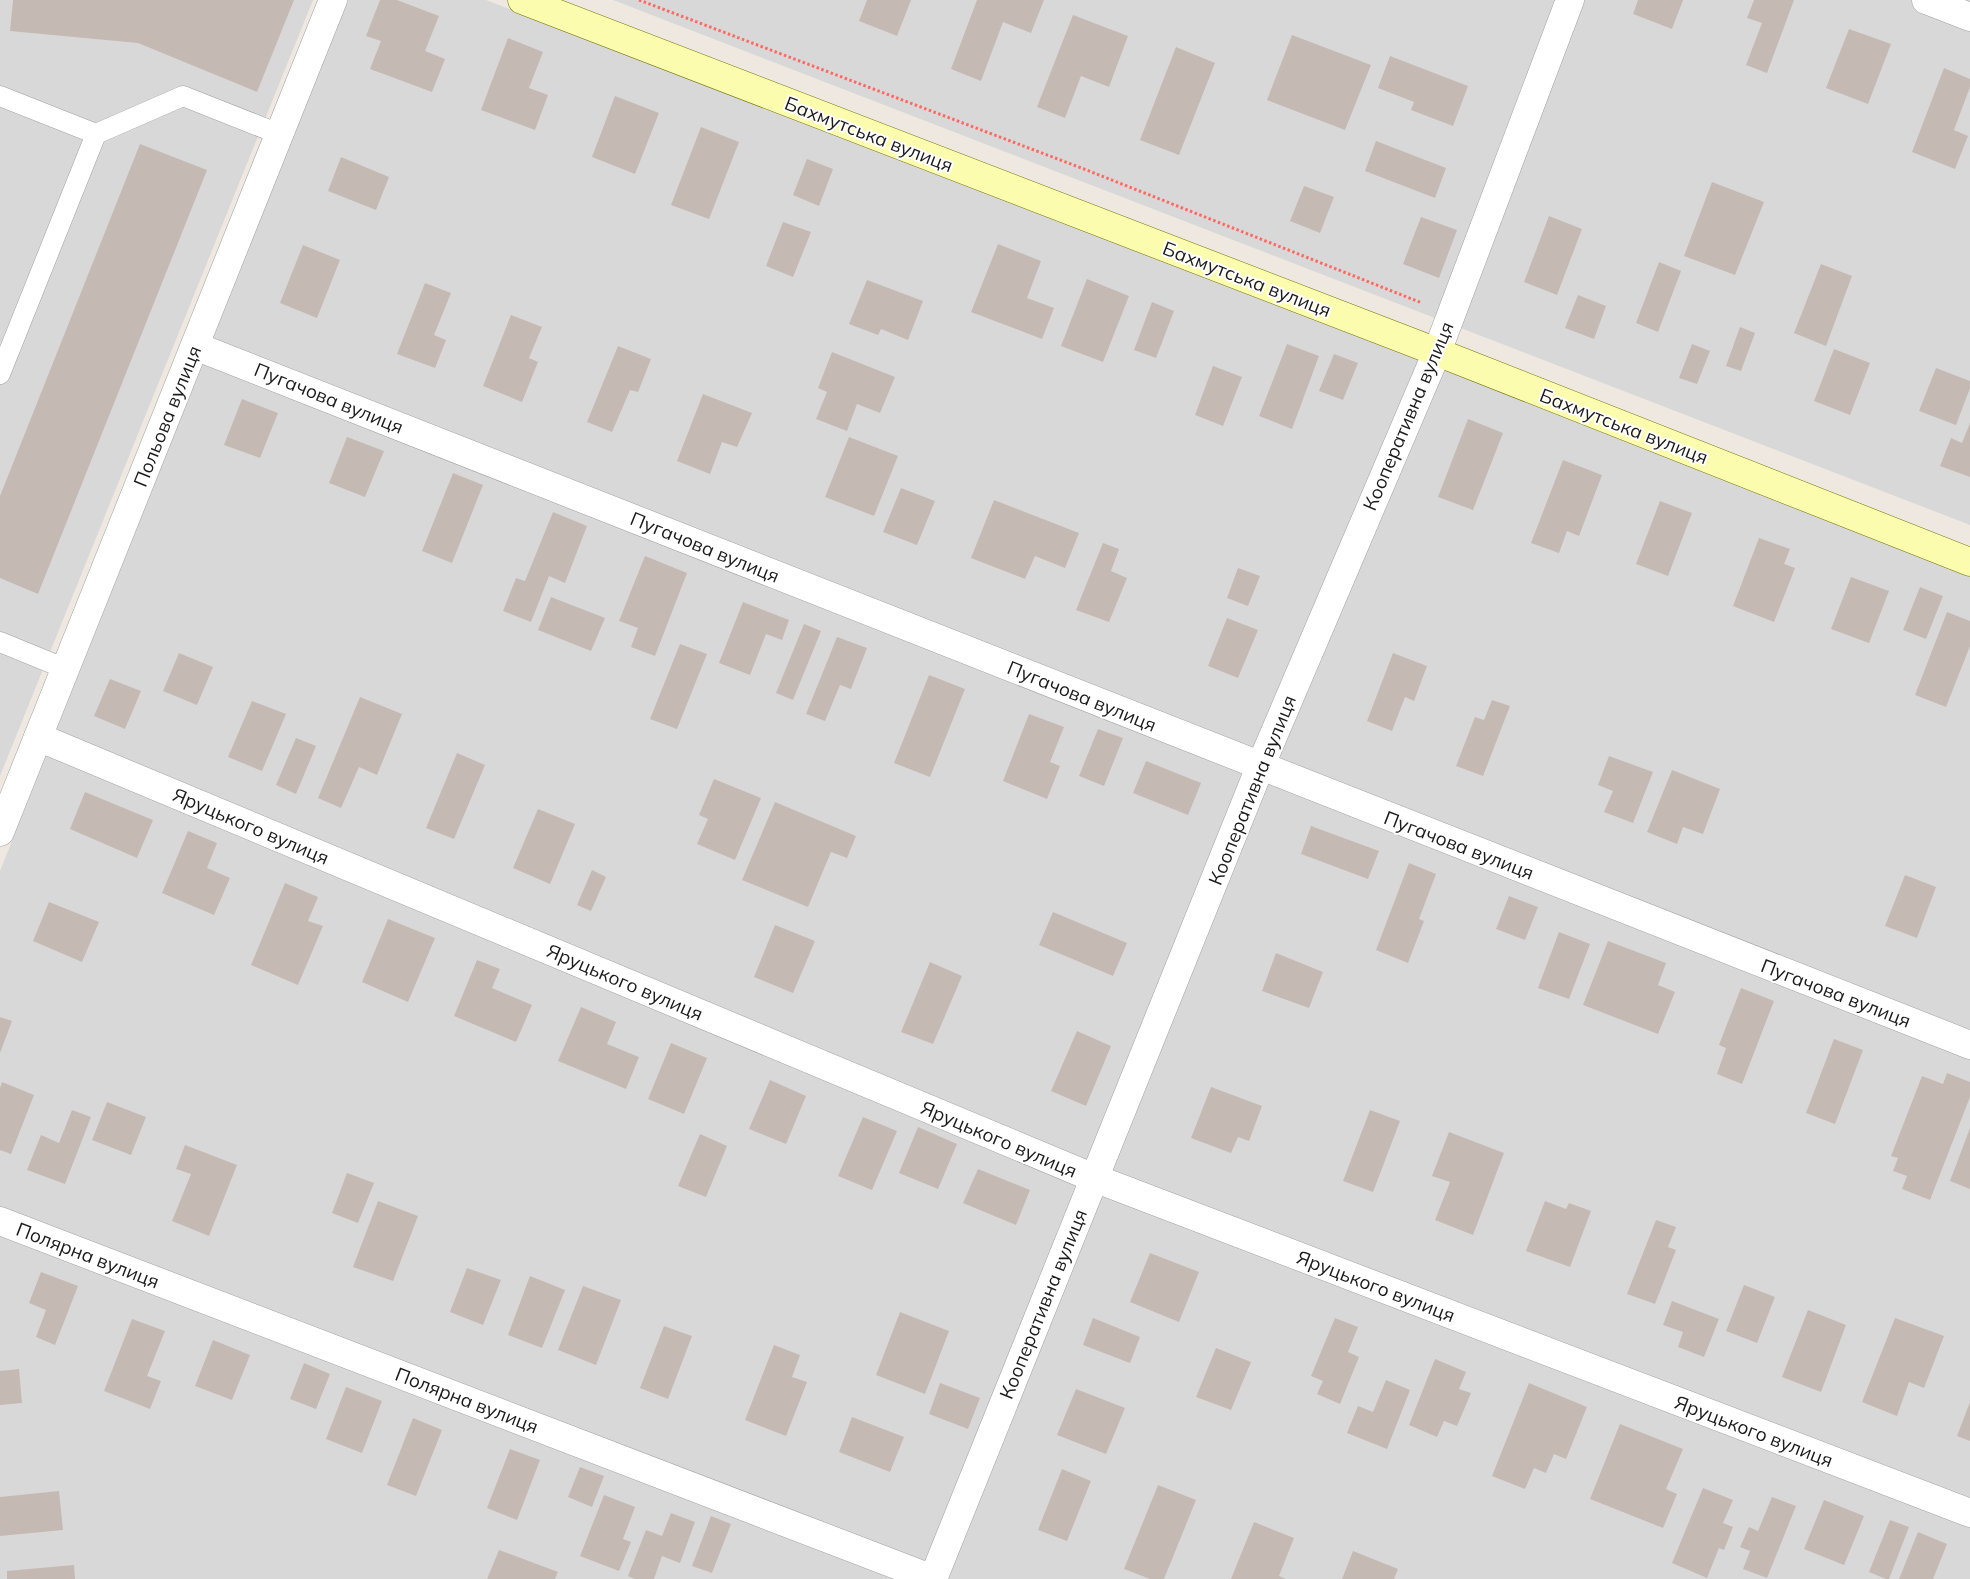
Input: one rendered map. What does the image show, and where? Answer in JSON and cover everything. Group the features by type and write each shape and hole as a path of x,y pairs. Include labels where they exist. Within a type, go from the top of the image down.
{"street":[{"name":"Польова вулиця","path":"0,832 333,0"},
{"name":"Бахмутська вулиця","path":"522,0 1437,352 1970,562"},
{"name":"Кооперативна вулиця","path":"933,1579 1260,766 1437,352 1570,0"},
{"path":"1926,0 1970,16"},
{"name":"Пугачова вулиця","path":"195,346 1970,1046"},
{"name":"Яруцького вулиця","path":"38,737 1094,1178 1970,1514"},
{"name":"Полярна вулиця","path":"0,1222 933,1579"}],"lane":[{"path":"0,96 96,134"},
{"path":"0,374 96,134 184,96 279,134"},
{"path":"0,642 66,669"}],"path":[{"path":"639,0 1084,169 1430,306"}],"shaded area":[{"path":"0,0 313,0 0,776"},
{"path":"348,0 486,0 1970,566 1970,1579 0,1579 0,871"},
{"path":"613,0 1970,0 1970,525"}],"building":[{"path":"13,0 294,0 257,92 138,43 10,31"},
{"path":"380,0 397,0 439,16 425,51 445,59 432,92 370,69 381,41 366,36"},
{"path":"867,0 911,0 897,36 859,21"},
{"path":"977,0 1044,0 1031,33 1003,22 981,81 951,69"},
{"path":"1638,0 1683,0 1672,29 1633,14"},
{"path":"1754,0 1794,0 1767,73 1746,65 1762,23 1747,18"},
{"path":"1073,15 1128,36 1109,87 1081,76 1065,118 1037,107"},
{"path":"1849,29 1891,44 1868,104 1826,88"},
{"path":"1292,35 1371,65 1345,130 1267,100"},
{"path":"508,38 543,52 529,88 548,95 535,130 481,110"},
{"path":"1176,47 1215,63 1179,155 1140,140"},
{"path":"1390,56 1468,86 1453,126 1411,110 1414,102 1378,88"},
{"path":"1944,68 1970,79 1970,87 1954,130 1968,136 1955,169 1912,152"},
{"path":"615,96 659,113 635,174 592,157"},
{"path":"701,127 739,142 709,219 671,205"},
{"path":"1376,141 1446,168 1435,198 1365,171"},
{"path":"140,144 207,170 38,594 0,578 0,496"},
{"path":"341,157 389,177 376,210 328,191"},
{"path":"807,159 833,169 819,206 793,195"},
{"path":"1712,182 1764,202 1735,275 1684,256"},
{"path":"1304,186 1334,197 1320,233 1290,221"},
{"path":"1549,216 1582,229 1557,295 1524,282"},
{"path":"1421,217 1457,230 1439,278 1403,264"},
{"path":"783,222 811,232 793,277 766,266"},
{"path":"998,244 1041,261 1027,298 1054,308 1042,339 971,312"},
{"path":"303,245 340,260 317,318 280,303"},
{"path":"1659,262 1681,271 1658,332 1636,323"},
{"path":"1821,264 1852,276 1826,346 1794,333"},
{"path":"1087,279 1129,296 1103,362 1061,346"},
{"path":"867,280 923,301 908,340 881,329 878,335 849,324"},
{"path":"425,283 451,293 434,335 446,340 435,368 397,354"},
{"path":"1578,295 1606,306 1594,339 1565,328"},
{"path":"1152,302 1174,311 1156,358 1134,350"},
{"path":"511,315 542,327 529,358 538,362 522,402 483,386"},
{"path":"1740,327 1755,333 1741,371 1726,366"},
{"path":"1287,344 1319,356 1292,429 1259,416"},
{"path":"1692,344 1710,351 1697,384 1679,378"},
{"path":"618,346 651,359 638,392 630,390 612,432 587,422"},
{"path":"1834,349 1870,363 1850,415 1814,401"},
{"path":"832,352 895,377 880,413 857,404 847,431 816,419 827,392 818,388"},
{"path":"1334,354 1358,363 1343,400 1319,391"},
{"path":"1213,366 1242,377 1223,426 1195,415"},
{"path":"1936,368 1970,381 1970,388 1956,425 1919,411"},
{"path":"703,394 752,413 737,447 722,442 710,474 677,461"},
{"path":"242,399 278,413 260,458 224,445"},
{"path":"1468,419 1503,433 1473,510 1438,497"},
{"path":"1970,423 1970,477 1940,466 1951,438 1962,443"},
{"path":"347,437 384,451 365,497 329,483"},
{"path":"849,437 898,456 874,516 825,497"},
{"path":"1563,460 1602,475 1579,536 1567,531 1559,553 1531,543"},
{"path":"453,473 483,485 452,563 422,551"},
{"path":"901,488 935,501 917,545 883,532"},
{"path":"994,500 1079,533 1065,568 1035,556 1025,579 971,558"},
{"path":"1660,501 1692,513 1668,576 1636,564"},
{"path":"553,512 587,526 565,583 549,576 531,622 503,611 516,578 525,581"},
{"path":"1759,538 1790,549 1784,564 1795,568 1774,622 1733,606"},
{"path":"1103,543 1119,549 1111,571 1127,578 1109,622 1076,610"},
{"path":"645,556 687,573 655,656 631,647 638,628 619,621"},
{"path":"1238,568 1260,576 1248,606 1227,598"},
{"path":"1851,577 1889,591 1869,643 1831,629"},
{"path":"1920,587 1943,596 1926,639 1903,630"},
{"path":"551,597 605,618 591,651 538,630"},
{"path":"743,602 789,620 782,640 766,634 750,675 719,663"},
{"path":"1947,612 1970,621 1970,646 1946,707 1915,695"},
{"path":"1227,618 1258,630 1238,678 1208,666"},
{"path":"804,624 821,631 793,700 776,693"},
{"path":"837,637 867,648 851,689 840,685 825,721 806,714"},
{"path":"680,644 707,654 677,729 650,719"},
{"path":"179,653 213,667 197,705 163,691"},
{"path":"1393,653 1427,666 1414,701 1405,697 1392,731 1367,721"},
{"path":"929,675 965,689 930,777 894,763"},
{"path":"110,679 141,691 125,729 94,716"},
{"path":"360,697 402,714 377,775 359,767 341,808 318,798"},
{"path":"1492,700 1510,706 1483,776 1456,766 1475,717 1484,720"},
{"path":"252,701 286,714 262,771 228,757"},
{"path":"1029,714 1064,727 1050,762 1060,766 1047,799 1003,781"},
{"path":"1098,729 1123,738 1104,786 1079,776"},
{"path":"296,738 316,746 296,794 276,785"},
{"path":"457,753 485,765 454,839 426,828"},
{"path":"1609,756 1653,772 1633,823 1604,812 1613,791 1598,785"},
{"path":"1146,761 1201,783 1188,815 1133,793"},
{"path":"1672,770 1720,789 1703,834 1683,827 1677,844 1647,832"},
{"path":"714,779 761,798 735,860 697,844 708,819 699,815"},
{"path":"85,792 153,820 137,858 70,829"},
{"path":"775,802 856,836 847,858 831,852 808,907 742,880"},
{"path":"538,809 575,824 550,884 513,868"},
{"path":"1311,826 1379,851 1368,879 1301,854"},
{"path":"188,831 217,843 207,868 230,878 214,915 162,893"},
{"path":"1409,863 1436,874 1419,919 1424,921 1408,963 1376,950"},
{"path":"592,870 606,877 591,911 577,905"},
{"path":"1905,875 1936,887 1917,938 1885,926"},
{"path":"285,883 318,897 308,921 323,926 298,985 251,965"},
{"path":"1509,896 1538,907 1525,940 1496,929"},
{"path":"49,902 99,922 82,962 33,941"},
{"path":"1053,912 1127,943 1113,976 1039,945"},
{"path":"388,919 435,938 408,1002 362,982"},
{"path":"775,925 815,941 793,993 754,977"},
{"path":"1559,932 1590,944 1569,999 1538,988"},
{"path":"1608,941 1666,963 1658,985 1675,992 1658,1034 1583,1005"},
{"path":"1276,953 1323,972 1309,1008 1262,991"},
{"path":"477,960 500,969 492,988 532,1005 516,1042 454,1016"},
{"path":"930,962 962,976 933,1044 901,1032"},
{"path":"1741,988 1774,1001 1742,1084 1717,1074 1726,1048 1719,1045"},
{"path":"581,1007 616,1022 607,1044 639,1057 626,1089 558,1061"},
{"path":"0,1017 12,1021 0,1053"},
{"path":"1077,1031 1111,1046 1086,1106 1051,1091"},
{"path":"1834,1039 1863,1050 1835,1124 1806,1113"},
{"path":"671,1043 707,1058 684,1114 648,1099"},
{"path":"1947,1073 1970,1082 1970,1097 1930,1200 1902,1189 1907,1176 1893,1171 1898,1158 1891,1156 1922,1076 1943,1084"},
{"path":"770,1080 806,1096 786,1144 749,1129"},
{"path":"2,1082 34,1095 11,1154 0,1150 0,1088"},
{"path":"1211,1087 1262,1106 1249,1141 1238,1137 1231,1153 1191,1138"},
{"path":"107,1102 146,1117 131,1155 92,1140"},
{"path":"72,1110 91,1117 65,1184 27,1170 41,1135 59,1143"},
{"path":"1370,1110 1400,1121 1373,1192 1343,1181"},
{"path":"863,1117 897,1131 872,1190 838,1176"},
{"path":"918,1127 957,1144 938,1189 899,1173"},
{"path":"1970,1128 1970,1189 1950,1181"},
{"path":"1449,1132 1504,1153 1473,1235 1435,1220 1450,1182 1432,1176"},
{"path":"700,1134 727,1146 706,1197 678,1186"},
{"path":"185,1145 237,1165 209,1236 172,1221 191,1174 176,1169"},
{"path":"978,1169 1030,1190 1016,1225 963,1203"},
{"path":"347,1173 374,1183 358,1223 332,1213"},
{"path":"378,1201 418,1216 393,1281 353,1267"},
{"path":"1545,1201 1566,1209 1569,1203 1591,1211 1570,1267 1526,1251"},
{"path":"1656,1220 1676,1227 1668,1247 1676,1250 1655,1304 1627,1294"},
{"path":"1150,1253 1199,1272 1179,1322 1130,1302"},
{"path":"467,1268 501,1280 483,1325 450,1312"},
{"path":"41,1272 78,1286 55,1345 36,1337 46,1310 29,1303"},
{"path":"530,1276 565,1290 542,1348 508,1335"},
{"path":"1744,1285 1775,1297 1757,1343 1726,1331"},
{"path":"583,1286 621,1300 596,1365 558,1350"},
{"path":"1672,1301 1719,1319 1704,1357 1678,1347 1683,1332 1663,1325"},
{"path":"1808,1310 1846,1325 1821,1392 1782,1377"},
{"path":"900,1312 949,1331 925,1394 876,1375"},
{"path":"1093,1318 1140,1337 1130,1363 1083,1345"},
{"path":"1335,1318 1358,1327 1348,1352 1359,1357 1340,1404 1317,1394 1323,1381 1311,1376"},
{"path":"1895,1318 1944,1336 1924,1388 1909,1382 1897,1416 1862,1402"},
{"path":"132,1319 165,1331 147,1376 161,1381 150,1409 104,1391"},
{"path":"664,1326 692,1336 668,1399 640,1388"},
{"path":"213,1340 250,1355 232,1400 195,1386"},
{"path":"774,1345 800,1355 792,1377 807,1382 786,1436 745,1420"},
{"path":"1216,1348 1251,1362 1231,1410 1196,1397"},
{"path":"1435,1359 1466,1372 1459,1389 1471,1393 1457,1426 1444,1421 1437,1437 1409,1425"},
{"path":"304,1363 330,1374 316,1409 290,1399"},
{"path":"19,1369 22,1403 0,1405 0,1371"},
{"path":"1386,1380 1410,1390 1387,1449 1347,1433 1358,1406 1373,1412"},
{"path":"940,1383 980,1398 968,1429 929,1414"},
{"path":"1529,1383 1587,1407 1566,1459 1554,1454 1546,1473 1534,1468 1525,1489 1492,1476"},
{"path":"346,1387 382,1401 362,1453 326,1439"},
{"path":"1076,1389 1125,1408 1106,1454 1057,1435"},
{"path":"1970,1402 1970,1441 1957,1436"},
{"path":"852,1417 904,1437 890,1472 839,1452"},
{"path":"413,1418 442,1430 416,1496 387,1485"},
{"path":"1620,1424 1683,1449 1666,1489 1677,1494 1663,1528 1590,1499"},
{"path":"510,1449 540,1460 517,1520 487,1508"},
{"path":"580,1467 604,1476 592,1507 568,1497"},
{"path":"1062,1469 1091,1481 1067,1541 1038,1530"},
{"path":"1158,1485 1196,1500 1164,1579 1150,1579 1124,1569"},
{"path":"1703,1488 1733,1500 1723,1523 1733,1527 1724,1550 1719,1548 1707,1578 1672,1563"},
{"path":"59,1491 63,1530 0,1536 0,1497"},
{"path":"604,1495 635,1507 623,1539 631,1542 619,1571 580,1556"},
{"path":"1772,1497 1796,1506 1767,1578 1743,1569 1750,1551 1740,1547 1749,1527 1758,1531"},
{"path":"1824,1500 1864,1516 1844,1565 1804,1549"},
{"path":"671,1513 695,1522 680,1563 662,1556 654,1579 635,1579 628,1576 646,1530 662,1536"},
{"path":"711,1516 731,1524 712,1573 692,1566"},
{"path":"1890,1520 1909,1527 1889,1579 1886,1579 1869,1572"},
{"path":"1254,1522 1294,1538 1279,1576 1286,1579 1231,1579"},
{"path":"1918,1532 1947,1544 1933,1579 1899,1579"},
{"path":"499,1550 558,1572 555,1579 487,1579"},
{"path":"1353,1551 1398,1569 1394,1579 1342,1579"},
{"path":"74,1565 75,1579 7,1579 7,1571"}]}
